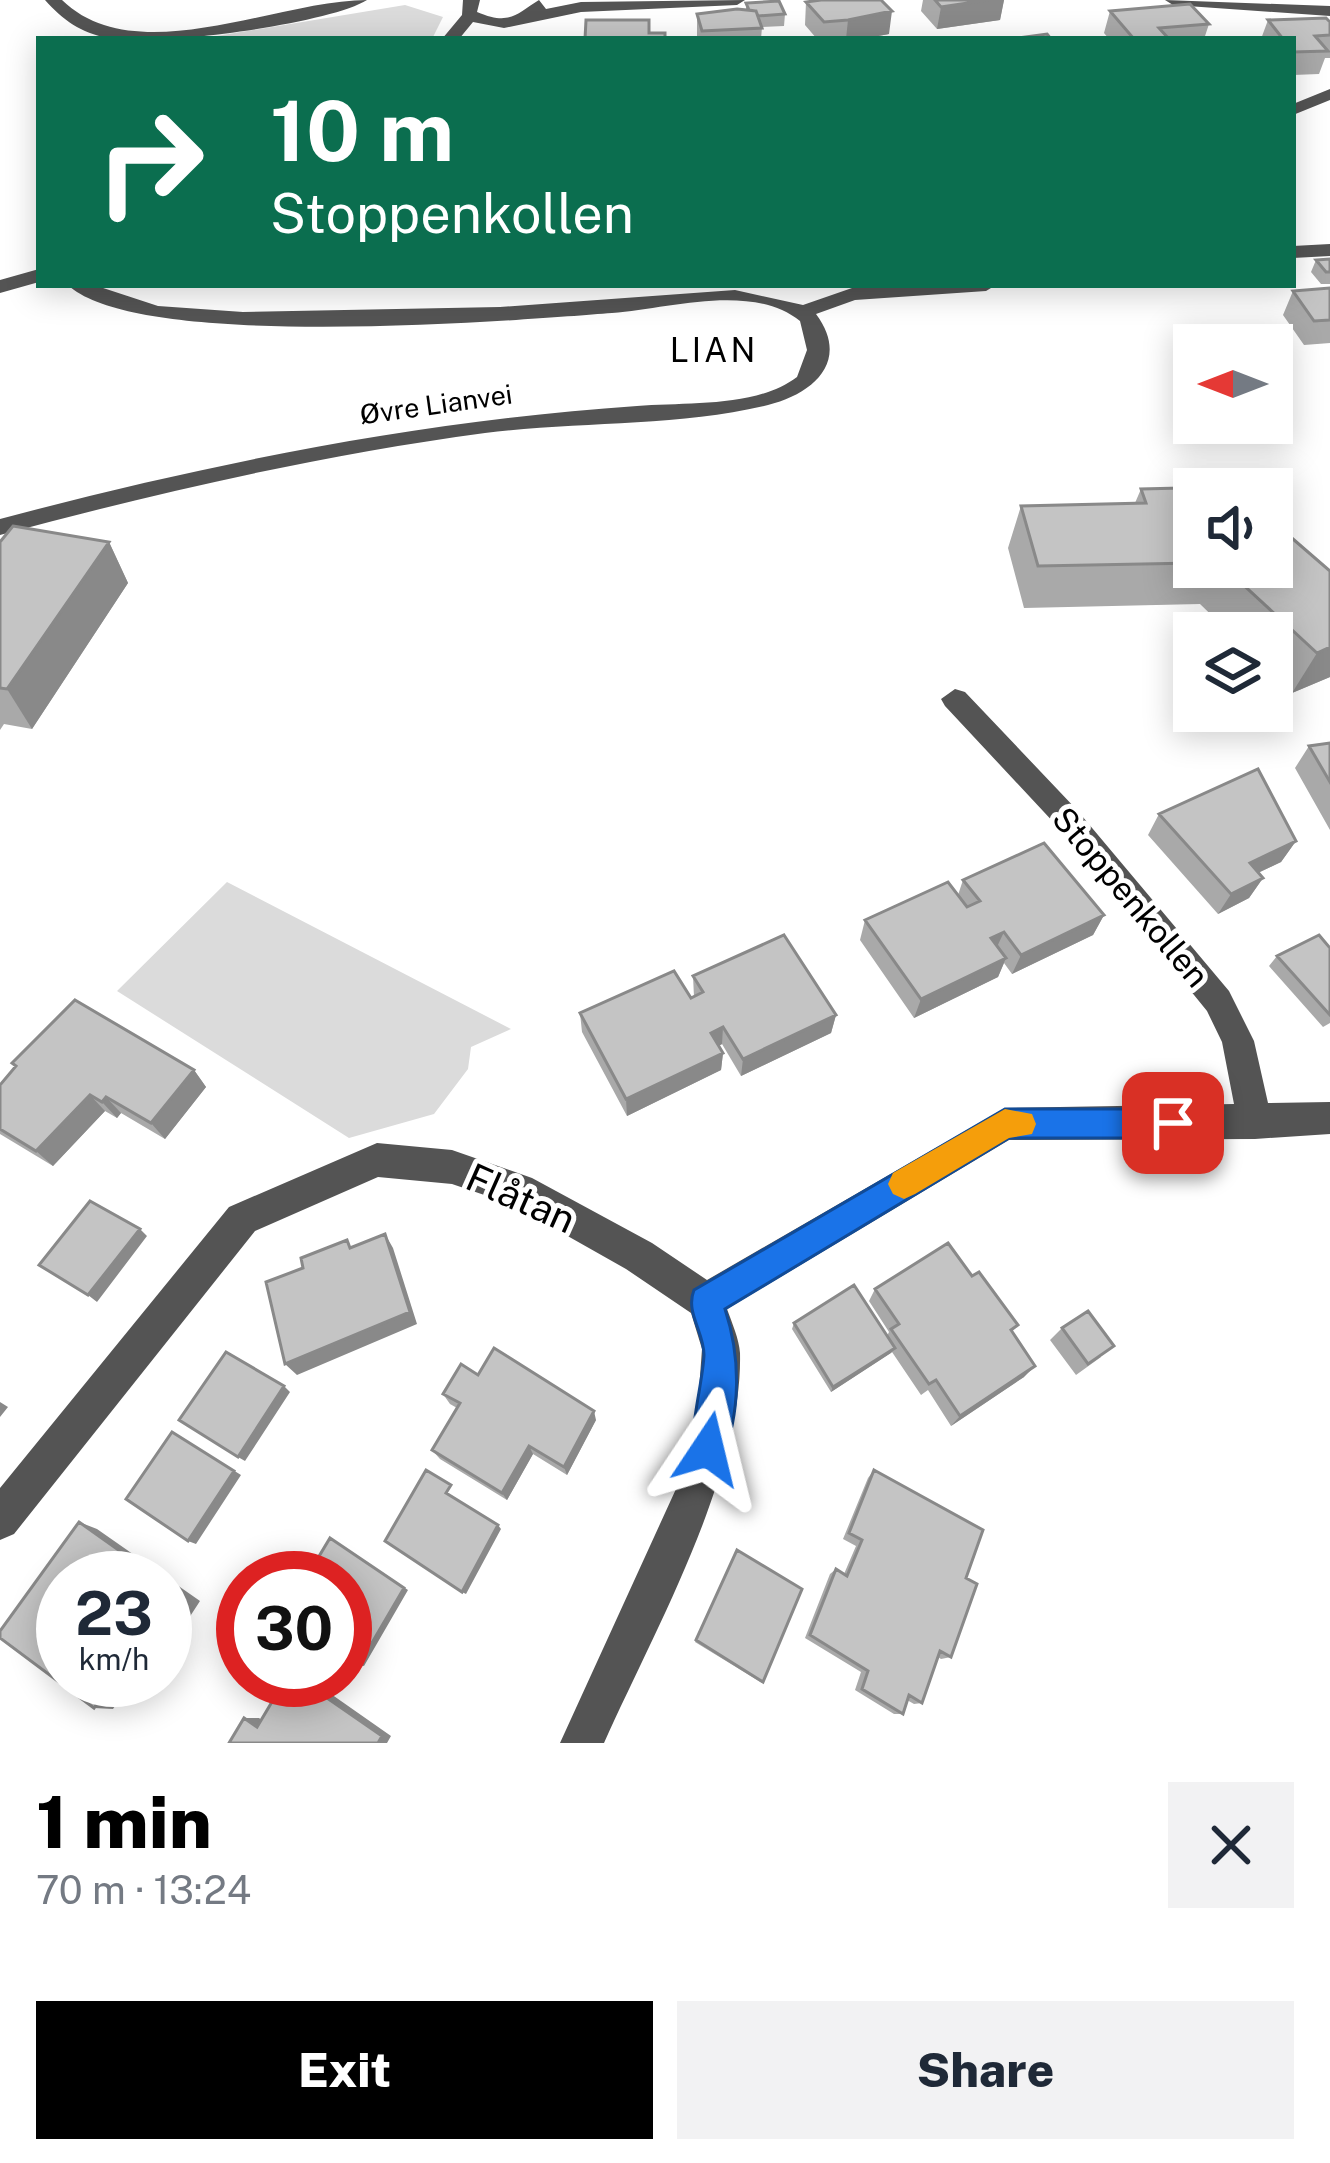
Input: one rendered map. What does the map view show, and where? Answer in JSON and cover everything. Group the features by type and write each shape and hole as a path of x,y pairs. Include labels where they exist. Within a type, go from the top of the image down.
{"street":[{"path":"53,0 60,10 90,28 139,36 199,32 359,0"},
{"path":"548,0 581,7"},
{"path":"485,36 534,8 737,0"},
{"path":"1173,0 1330,11"},
{"path":"451,36 466,5 488,23 512,23"},
{"path":"1296,109 1330,94"},
{"path":"1296,252 1330,250"},
{"path":"0,287 36,276"},
{"path":"84,288 123,306 214,318 480,315 736,297 802,312 852,294 941,288"},
{"name":"Øvre Lianvei","path":"0,527 153,489 394,439 781,395 804,382 818,356 817,330 802,312"},
{"name":"Stoppenkollen","path":"955,700 1067,818 1218,1001 1238,1041 1255,1123"},
{"path":"582,1743 700,1481 716,1418 721,1349 706,1301 1005,1124 1255,1123 1330,1118"},
{"name":"Flåtan","path":"0,1520 242,1219 377,1160 452,1167 520,1190 639,1256 706,1301"}],"shaded area":[{"path":"405,5 443,17 434,36 217,36"},
{"path":"227,882 511,1029 471,1047 468,1069 434,1114 349,1138 117,991"}],"building":[{"path":"881,0 892,11 824,22 806,2"},
{"path":"935,0 988,0 941,7"},
{"path":"779,1 785,14 758,16 746,3"},
{"path":"1190,4 1209,24 1159,28 1166,36 1131,36 1110,11"},
{"path":"756,11 762,28 702,31 697,14"},
{"path":"1326,18 1330,35 1315,36 1328,51 1296,52 1296,36 1281,36 1268,20"},
{"path":"586,20 649,20 649,33 665,33 665,36 585,36"},
{"path":"1330,259 1330,272 1316,260"},
{"path":"1330,288 1330,320 1314,321 1293,291"},
{"path":"1173,488 1173,563 1038,566 1021,506 1146,503 1141,489"},
{"path":"13,526 109,542 7,689 0,688 0,542"},
{"path":"1293,539 1330,571 1330,647 1317,653 1293,631 1293,612 1273,612 1247,588 1293,588"},
{"path":"1330,743 1330,782 1309,746"},
{"path":"1258,769 1296,841 1250,863 1263,878 1231,894 1159,814"},
{"path":"1044,843 1104,915 1021,955 1004,932 991,938 1006,958 921,999 865,920 948,882 967,907 980,901 963,880"},
{"path":"784,935 836,1015 743,1059 723,1027 711,1033 723,1053 626,1099 580,1013 674,971 691,998 703,992 693,976"},
{"path":"1319,935 1330,948 1330,1015 1277,956"},
{"path":"75,1000 194,1070 151,1123 106,1097 102,1102 90,1095 36,1151 0,1129 0,1085 16,1066 12,1063"},
{"path":"90,1201 140,1229 88,1295 39,1265"},
{"path":"385,1234 410,1312 285,1364 266,1282 303,1268 301,1258 347,1240 350,1248"},
{"path":"948,1243 972,1276 979,1272 1018,1325 1011,1330 1035,1366 960,1416 936,1380 929,1384 891,1329 899,1324 875,1289"},
{"path":"854,1285 895,1348 833,1387 794,1323"},
{"path":"1088,1311 1114,1346 1088,1364 1062,1328"},
{"path":"494,1348 594,1411 564,1467 529,1446 502,1493 432,1450 460,1403 443,1394 461,1364 478,1375"},
{"path":"226,1352 284,1386 238,1457 179,1420"},
{"path":"172,1432 234,1471 188,1541 126,1499"},
{"path":"426,1470 451,1485 446,1493 498,1525 462,1592 385,1541"},
{"path":"874,1470 983,1530 966,1578 977,1584 951,1657 940,1651 922,1703 909,1695 903,1714 862,1689 868,1671 810,1635 836,1569 847,1576 862,1540 849,1533"},
{"path":"79,1522 120,1551 58,1551"},
{"path":"330,1538 349,1551 322,1551"},
{"path":"737,1550 802,1589 763,1682 696,1640"},
{"path":"372,1566 404,1588 372,1643"},
{"path":"36,1581 36,1665 0,1638 0,1631"},
{"path":"269,1707 340,1707 382,1736 378,1743 229,1743 244,1718 257,1727"}],"slow traffic":[{"path":"904,1184 1005,1124 1021,1124"}],"district":[{"name":"LIAN","path":"714,350"}],"route":[{"path":"708,1449 716,1418 721,1349 706,1301 1005,1124 1173,1123"}]}
